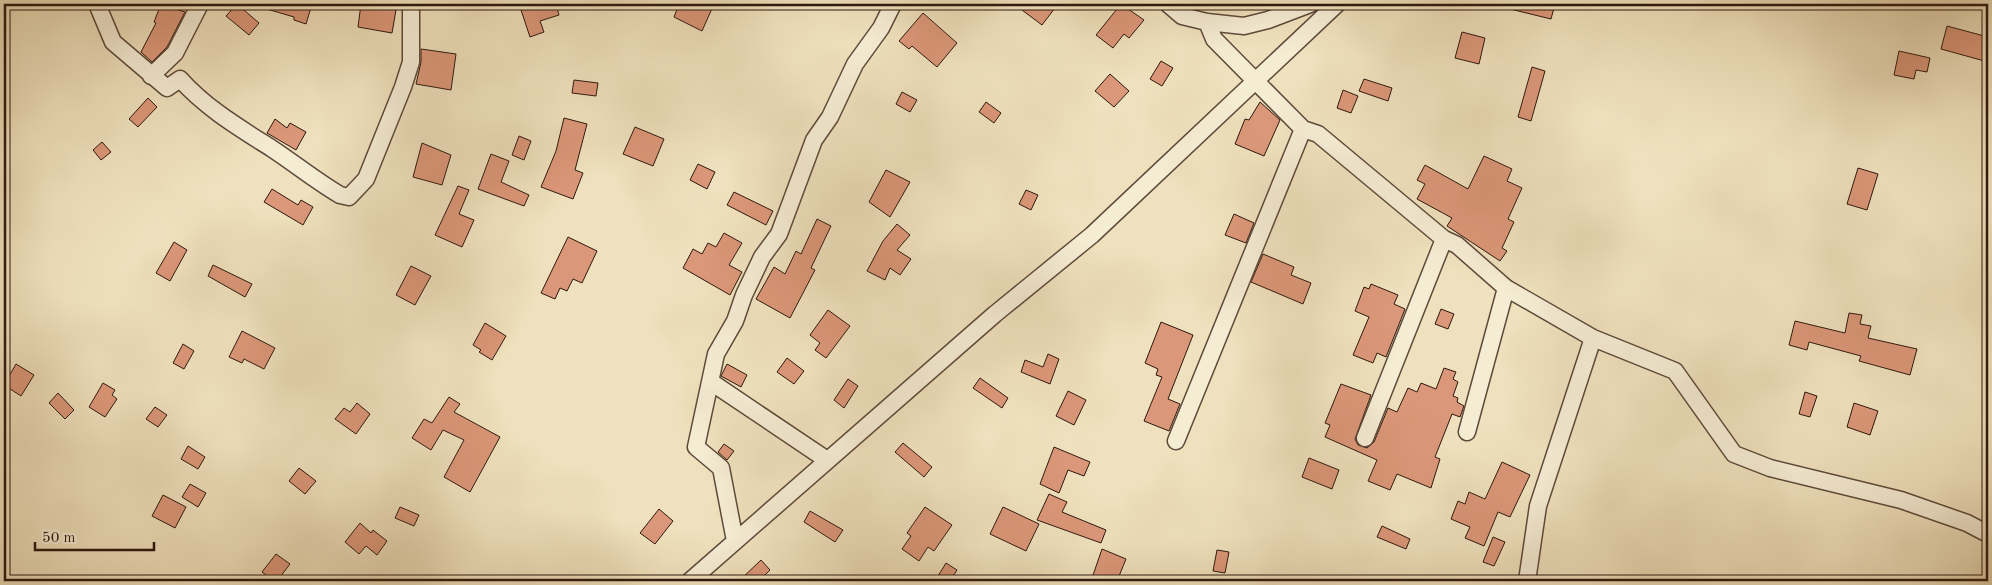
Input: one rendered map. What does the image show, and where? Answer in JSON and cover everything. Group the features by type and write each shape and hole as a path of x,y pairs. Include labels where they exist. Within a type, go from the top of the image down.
{"street":[{"path":"97,4 113,42 151,76 167,88 180,79 193,94 250,137 269,146 335,192 349,197 366,179 403,87 411,62 411,4"},
{"path":"151,76 175,53 200,4"},
{"path":"1168,4 1182,16 1207,22 1244,26 1268,20 1310,4"},
{"path":"690,581 995,314 1092,236 1337,4"},
{"path":"735,541 720,468 696,447 716,354 736,320 744,295 762,257 779,234 814,140 830,117 855,64 881,28 891,6"},
{"path":"1207,22 1214,39 1303,129 1318,134 1444,239 1457,245 1506,288 1593,338 1675,371 1734,454 1770,468 1902,500 1967,522 1988,534"},
{"path":"1176,441 1303,129"},
{"path":"1365,438 1444,239"},
{"path":"1467,432 1506,288"},
{"path":"1527,581 1538,506 1593,338"},
{"path":"711,382 827,460"}],"building":[{"path":"161,4 185,12 167,47 152,62 141,52 156,23 154,22"},
{"path":"237,4 259,23 249,35 226,16"},
{"path":"260,4 312,4 306,24 294,20 294,17 260,7"},
{"path":"361,4 397,4 392,33 358,27"},
{"path":"519,4 556,4 559,15 540,21 544,32 530,37"},
{"path":"679,4 714,4 702,31 674,17"},
{"path":"1014,4 1058,4 1042,25"},
{"path":"1121,4 1144,20 1129,38 1124,34 1113,48 1096,35"},
{"path":"1510,4 1555,4 1551,19 1510,9"},
{"path":"923,13 957,43 937,67 912,46 909,49 899,41"},
{"path":"1947,26 1988,37 1988,62 1941,49"},
{"path":"1462,32 1485,38 1479,64 1455,58"},
{"path":"421,49 456,54 451,90 416,84 421,62"},
{"path":"1899,51 1930,58 1927,72 1916,70 1914,79 1894,75"},
{"path":"1161,61 1173,68 1162,86 1150,79"},
{"path":"1532,67 1545,71 1531,121 1518,117"},
{"path":"1110,74 1129,91 1114,107 1095,91"},
{"path":"1364,79 1392,88 1388,101 1359,91"},
{"path":"574,80 598,83 596,96 572,93"},
{"path":"1343,90 1358,96 1351,113 1337,108"},
{"path":"902,92 917,100 910,112 896,104"},
{"path":"148,98 157,107 138,127 129,119"},
{"path":"986,102 1001,113 994,123 979,112"},
{"path":"1260,102 1280,120 1264,156 1235,144 1245,119 1249,120"},
{"path":"564,118 587,124 575,170 583,173 573,199 541,187 556,151"},
{"path":"275,119 287,128 290,123 306,132 296,150 267,133"},
{"path":"635,127 664,139 653,166 623,154"},
{"path":"519,136 531,141 524,160 512,155"},
{"path":"102,142 111,152 101,160 93,150"},
{"path":"422,143 451,155 442,185 413,177"},
{"path":"491,154 509,161 501,182 529,195 524,206 478,189"},
{"path":"1484,156 1512,169 1507,181 1522,188 1508,219 1514,222 1502,248 1507,251 1500,261 1447,226 1452,218 1417,199 1425,184 1417,180 1425,165 1468,189"},
{"path":"698,164 715,172 707,189 690,180"},
{"path":"1858,168 1878,174 1867,210 1847,204"},
{"path":"886,170 910,182 890,217 869,202"},
{"path":"458,186 469,190 459,214 474,220 462,247 435,235"},
{"path":"272,189 298,205 301,200 313,207 303,225 264,202"},
{"path":"1026,190 1038,195 1031,210 1019,204"},
{"path":"734,192 773,211 766,225 727,205"},
{"path":"1234,214 1254,223 1246,243 1225,235"},
{"path":"817,219 831,226 811,268 815,270 790,318 756,299 774,267 785,274 796,251 801,254"},
{"path":"897,224 910,235 897,250 911,259 900,275 890,268 885,280 867,271 883,241"},
{"path":"724,233 742,243 729,265 742,272 730,295 683,268 693,249 702,254 708,243 716,247"},
{"path":"568,237 597,251 582,283 573,279 567,291 560,288 555,299 541,293"},
{"path":"174,242 187,250 170,281 156,273"},
{"path":"1263,254 1294,267 1291,275 1311,283 1303,304 1251,282"},
{"path":"213,265 252,284 245,297 208,276"},
{"path":"411,266 431,276 415,305 396,295"},
{"path":"1371,284 1398,295 1394,304 1405,309 1386,357 1377,353 1373,363 1353,355 1369,317 1355,311 1364,287 1369,289"},
{"path":"1441,309 1454,314 1448,329 1435,324"},
{"path":"828,310 850,326 826,358 815,350 820,343 810,335"},
{"path":"1849,313 1862,315 1860,324 1871,326 1868,338 1917,349 1910,375 1859,361 1861,356 1809,342 1807,350 1789,345 1795,321 1845,333"},
{"path":"1161,322 1193,335 1168,399 1180,404 1169,431 1144,421 1162,377 1156,375 1158,369 1145,363"},
{"path":"485,323 506,336 492,360 479,352 481,350 473,345"},
{"path":"242,331 275,348 264,369 244,359 242,363 229,357"},
{"path":"183,344 194,351 184,369 173,363"},
{"path":"1048,354 1059,359 1050,384 1021,372 1025,360 1043,367"},
{"path":"787,358 804,371 794,384 777,372"},
{"path":"16,364 34,375 21,396 4,385"},
{"path":"727,364 747,375 741,387 721,376"},
{"path":"1444,368 1456,372 1453,379 1458,382 1453,396 1458,398 1457,402 1464,406 1460,417 1452,414 1435,457 1440,459 1431,488 1397,474 1390,490 1368,481 1377,460 1325,437 1330,425 1325,423 1341,384 1371,395 1355,439 1358,445 1367,448 1374,442 1388,408 1397,412 1408,388 1417,392 1421,383 1436,389"},
{"path":"980,378 1008,398 1002,408 973,388"},
{"path":"848,379 858,386 844,408 834,400"},
{"path":"103,383 115,390 112,395 117,399 105,417 89,407"},
{"path":"1068,391 1086,400 1074,425 1056,416"},
{"path":"1805,392 1817,396 1810,417 1799,414"},
{"path":"58,393 74,410 65,419 49,403"},
{"path":"449,397 460,404 454,412 500,437 470,492 444,477 464,440 443,430 431,450 412,438 424,419 432,423"},
{"path":"357,403 370,414 356,434 335,419 344,408 350,412"},
{"path":"1854,403 1878,411 1870,435 1847,427"},
{"path":"155,407 167,415 158,427 146,419"},
{"path":"903,443 932,467 924,477 895,452"},
{"path":"724,444 734,451 727,460 718,452"},
{"path":"188,446 205,457 198,469 181,459"},
{"path":"1054,447 1090,462 1084,476 1068,470 1059,493 1040,484"},
{"path":"1309,458 1339,470 1332,489 1302,477"},
{"path":"1502,462 1530,475 1510,517 1498,512 1484,546 1465,538 1470,527 1451,519 1458,501 1465,504 1469,492 1485,499"},
{"path":"299,468 316,481 305,494 289,481"},
{"path":"190,484 206,493 198,507 182,497"},
{"path":"1049,494 1067,502 1062,512 1106,530 1101,543 1037,520"},
{"path":"163,495 186,507 175,528 152,516"},
{"path":"400,507 419,515 414,526 395,518"},
{"path":"925,507 952,525 934,551 928,547 919,561 902,549 911,536 907,533"},
{"path":"1003,507 1039,524 1026,551 990,534"},
{"path":"659,509 673,521 655,544 640,533"},
{"path":"810,511 843,530 835,542 804,522"},
{"path":"360,523 371,533 373,530 387,541 377,555 366,546 359,554 345,542"},
{"path":"1382,526 1410,539 1406,549 1377,537"},
{"path":"1493,537 1505,542 1494,566 1483,562"},
{"path":"1102,549 1126,559 1117,581 1091,581"},
{"path":"1217,550 1229,552 1225,573 1213,571"},
{"path":"276,554 290,564 277,581 274,581 262,572"},
{"path":"761,560 770,570 759,581 739,581"},
{"path":"946,563 957,570 950,581 935,581"}]}
